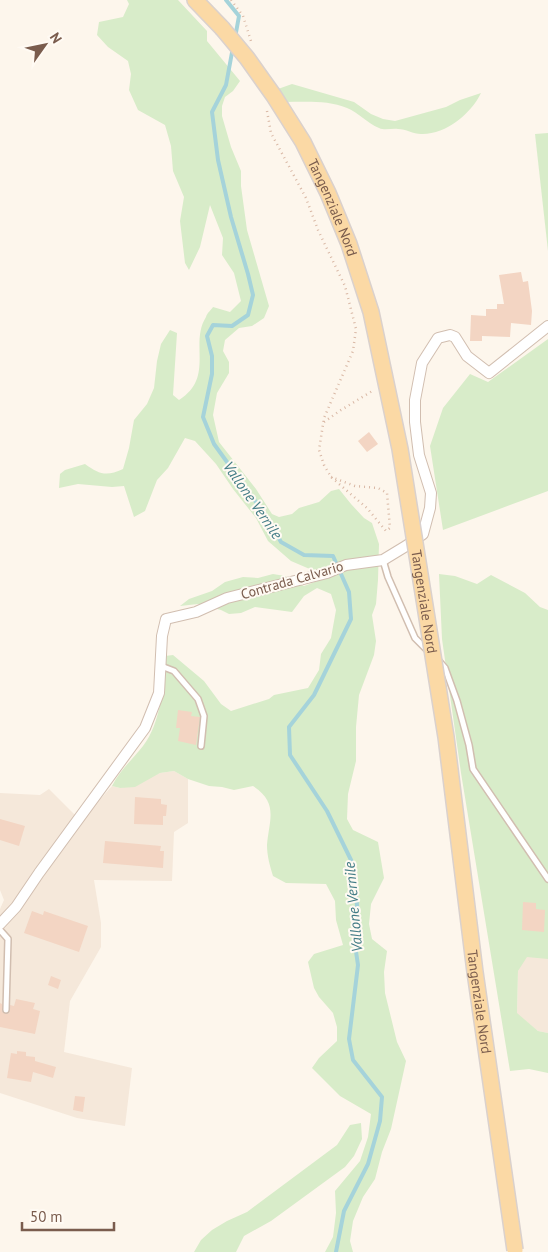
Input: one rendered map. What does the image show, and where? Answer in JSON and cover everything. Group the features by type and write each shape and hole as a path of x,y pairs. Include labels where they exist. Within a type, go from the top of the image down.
{"main road":[{"name":"Tangenziale Nord","path":"195,0 247,58 303,142 328,193 349,244 371,312 400,449 446,737 475,972 515,1251"},
{"path":"207,0 222,28"}],"street":[{"name":"Contrada Calvario","path":"0,924 16,907 145,728 159,693 162,636 166,619 196,612 227,598 327,573 346,565 382,560 423,534 430,508 431,493 419,455 415,422 415,400 422,363 438,338 450,335 455,337 467,356 489,373 548,326"}],"lane":[{"path":"382,560 415,638 445,668 466,736 473,769 548,879"},
{"path":"161,666 174,671 198,699 204,716 201,746"},
{"path":"0,930 8,939 6,1010"}],"path":[{"path":"231,0 243,16 253,44"},
{"path":"266,106 271,133 306,198 318,230 345,286 356,329 353,351 323,423 319,450 324,465 331,477 367,508 386,531 390,528 387,493 378,488 355,486 331,477"},
{"path":"323,423 374,390 382,388"}],"shaded area":[{"path":"174,771 188,779 188,823 174,832 172,881 94,880 101,923 101,947 70,1001 64,1052 132,1068 125,1126 77,1118 0,1093 0,909 4,900 0,890 0,793 40,795 49,789 81,821 112,786 120,788 160,773"},
{"path":"548,892 548,1033 538,1031 517,1014 518,971"}],"green space":[{"path":"127,0 178,0 207,31 207,41 240,81 233,91 225,97 222,106 222,116 231,147 241,171 241,186 247,230 269,306 264,318 252,326 239,328 225,340 223,351 229,362 229,373 217,393 213,415 219,442 256,489 272,514 279,517 292,514 299,508 319,502 331,491 339,489 364,518 372,523 379,544 376,604 372,615 376,641 374,655 359,695 356,727 356,761 348,794 347,819 353,830 378,842 384,878 371,904 369,924 372,939 387,951 384,972 385,993 397,1042 406,1061 391,1129 382,1152 375,1179 363,1197 353,1221 350,1241 353,1252 325,1252 333,1237 336,1213 335,1191 360,1161 368,1137 371,1114 340,1096 312,1068 319,1058 337,1041 337,1027 333,1013 314,988 308,962 314,954 343,945 336,920 335,901 326,884 286,883 273,876 267,849 270,820 269,806 261,792 253,786 234,790 209,786 188,779 174,771 160,773 135,787 120,788 112,786 122,770 143,746 154,726 158,715 164,679 165,656 173,655 204,681 221,704 231,711 269,699 274,695 308,688 319,670 321,654 331,638 336,610 331,594 317,588 304,596 292,612 255,607 241,613 229,614 198,604 180,606 189,599 212,591 225,582 243,577 258,578 273,574 285,576 304,586 320,580 312,570 291,561 268,541 256,518 216,464 195,441 185,438 168,468 157,480 145,511 134,517 124,486 112,487 78,484 59,488 60,474 65,470 85,464 94,470 107,474 123,469 134,420 147,404 154,388 161,344 170,330 177,333 173,395 179,400 190,391 196,381 199,371 201,327 207,314 213,307 230,312 241,301 234,273 222,255 223,238 210,205 200,247 189,270 185,263 180,221 184,197 173,171 171,146 165,125 138,110 129,90 131,74 128,61 108,47 97,35 99,22 123,17 129,4"},
{"path":"292,84 354,102 371,114 395,121 446,107 481,93 471,108 456,122 439,131 421,134 401,129 381,129 340,105 316,102 285,102 279,95 278,89"},
{"path":"548,133 548,251 535,134"},
{"path":"548,339 548,491 443,530 430,446 443,408 470,374 488,382"},
{"path":"439,574 455,576 477,584 491,575 525,593 540,607 548,610 548,959 527,957 518,971 517,1013 538,1031 548,1033 548,1073 529,1069 510,1071 461,773 442,639"},
{"path":"361,1123 362,1139 354,1156 345,1167 271,1221 244,1236 236,1252 194,1252 201,1240 212,1230 247,1212 337,1145 350,1125"}],"building":[{"path":"521,272 523,282 528,281 532,311 531,325 511,323 510,337 482,336 482,341 470,341 471,315 486,316 486,309 497,309 497,304 504,304 499,275"},
{"path":"369,432 378,444 367,452 358,441"},
{"path":"178,710 192,712 191,716 200,717 196,745 178,741 180,728 176,728"},
{"path":"135,797 161,799 161,804 167,805 166,816 163,816 163,825 134,824"},
{"path":"0,819 25,826 19,846 0,840"},
{"path":"105,841 161,846 160,851 164,851 163,868 103,863"},
{"path":"523,902 536,903 536,909 545,910 544,932 522,930"},
{"path":"32,911 43,915 44,911 88,926 79,952 24,933"},
{"path":"51,976 61,980 58,989 48,985"},
{"path":"16,999 35,1003 33,1009 40,1011 35,1034 0,1027 0,1003 2,1004 2,1012 8,1014 10,1012 10,1005 14,1006"},
{"path":"17,1051 26,1052 26,1056 35,1057 35,1061 56,1067 53,1078 33,1072 31,1082 7,1078 11,1053 17,1054"},
{"path":"75,1096 85,1097 83,1112 73,1110"}],"waterway":[{"name":"Vallone Vernile","path":"226,0 239,16 235,38"},
{"name":"Vallone Vernile","path":"233,47 226,85 212,112 218,160 231,217 253,295 248,315 232,326 213,325 207,336 212,356 212,374 203,417 214,444 266,516 281,542 304,555 333,556 349,592 351,619 314,695 289,727 290,755 327,811 352,862 357,905 354,938 358,965 349,1039 353,1060 382,1097 380,1121 368,1164 344,1211 336,1252"}]}
